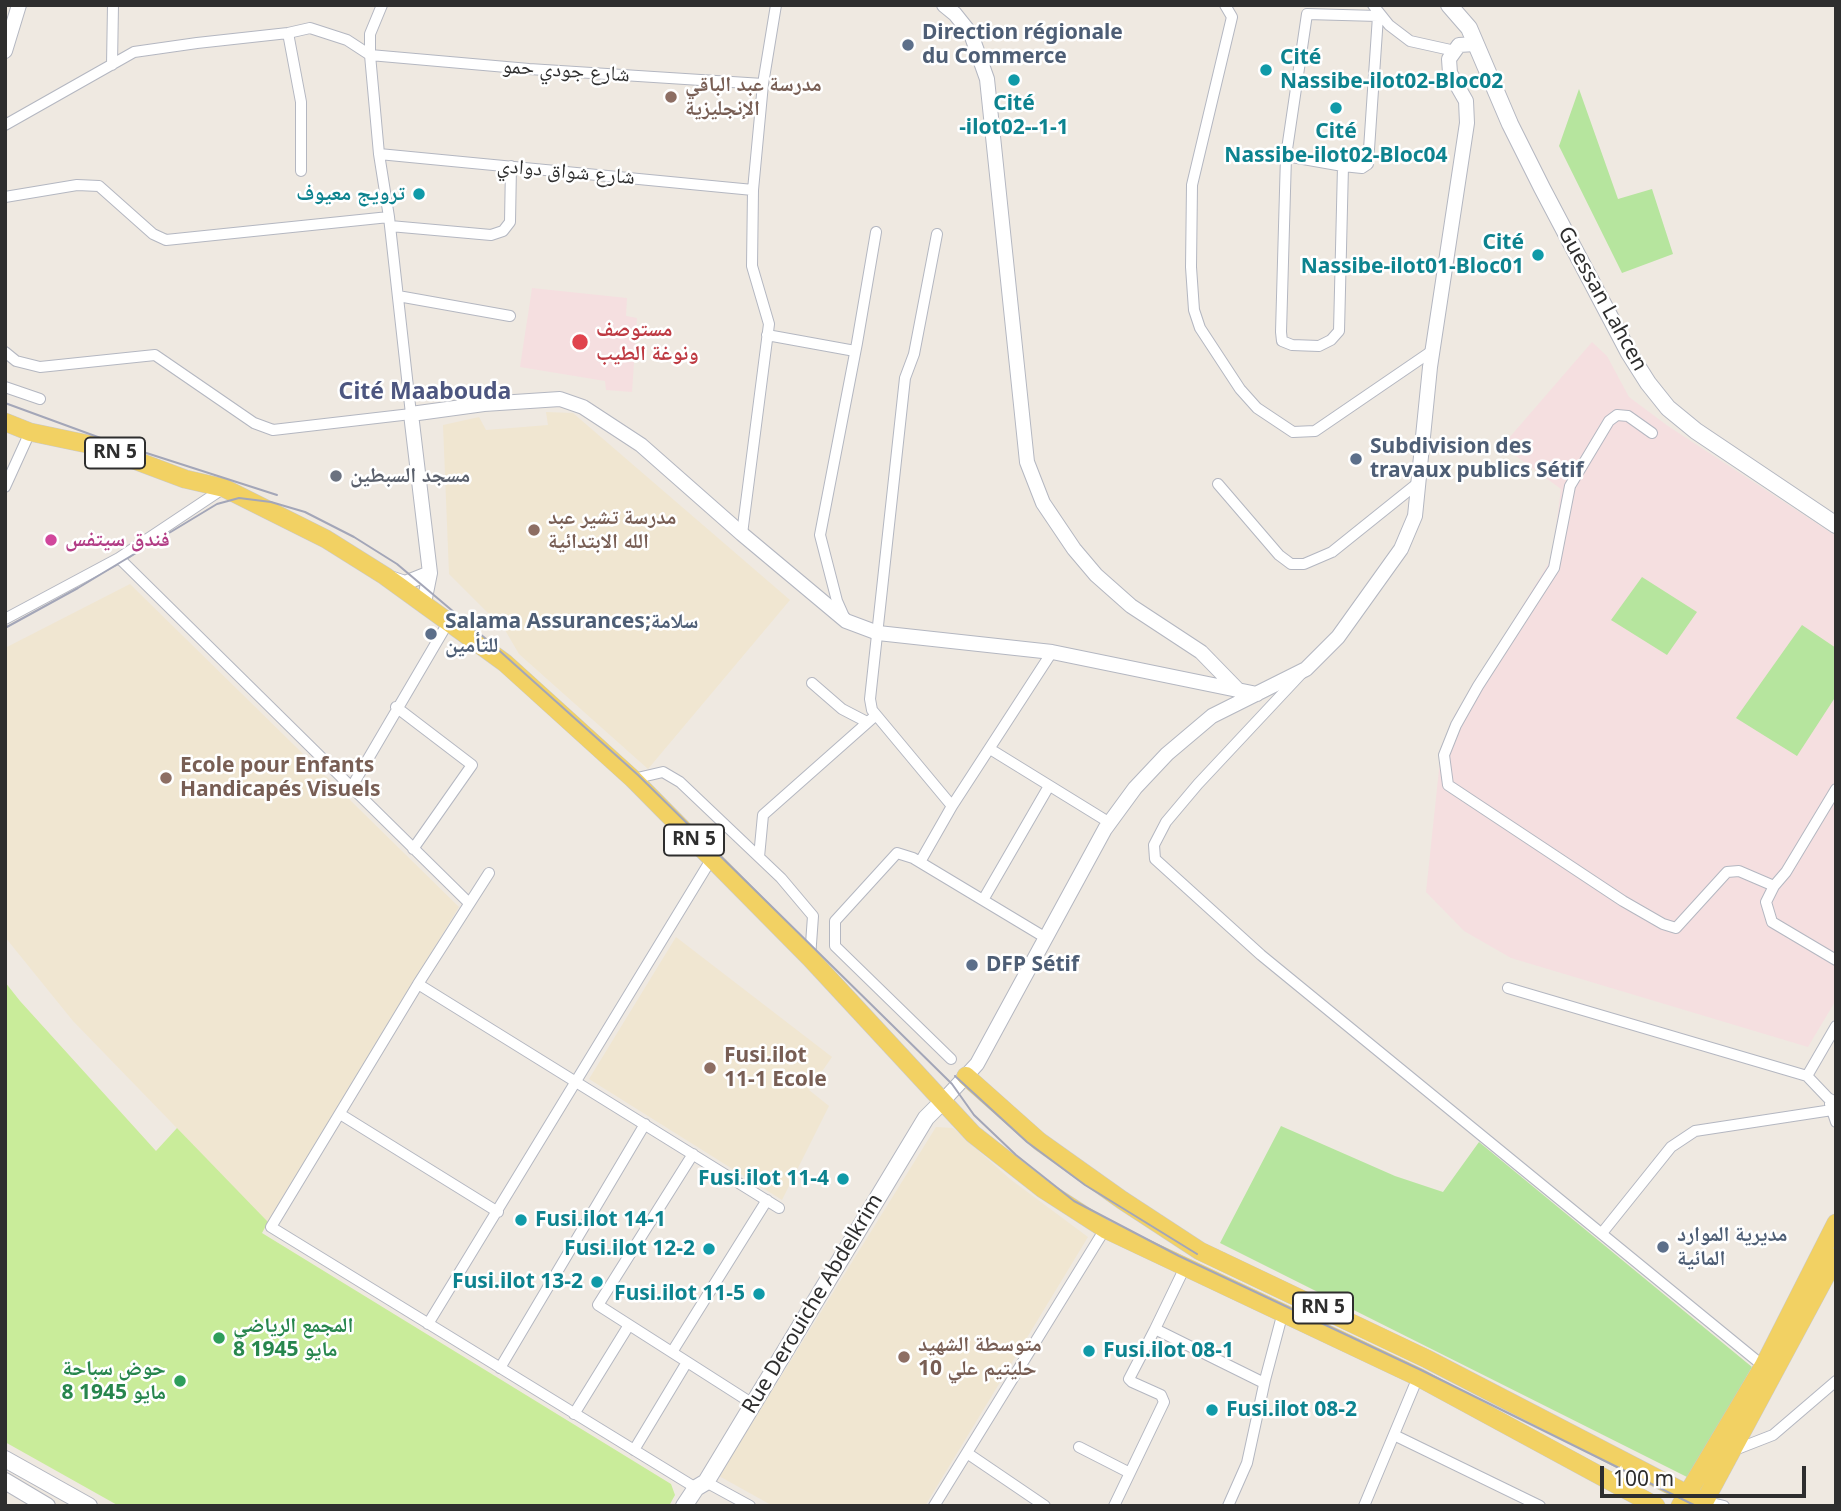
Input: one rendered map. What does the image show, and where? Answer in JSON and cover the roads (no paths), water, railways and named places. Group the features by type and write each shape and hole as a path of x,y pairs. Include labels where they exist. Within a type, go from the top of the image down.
{"main road":[{"name":"Guessan Lahcen","path":"1449,5 1469,28 1542,188 1629,353 1648,383 1668,408 1696,431 1836,525"},
{"name":"RN 5","path":"5,422 30,432 97,446 186,479 224,488 326,539 385,576 505,663 633,779 810,958 973,1134 1011,1166 1105,1229 1418,1377 1656,1506"},
{"name":"RN 5","path":"966,1076 1040,1141 1122,1200 1200,1251 1427,1359 1683,1500 1703,1503"},
{"name":"Rue Derouiche Abdelkrim","path":"684,1506 701,1485 753,1404 926,1118 942,1102"},
{"path":"1703,1503 1730,1452 1836,1223"},
{"path":"1683,1500 1768,1371 1836,1257"},
{"path":"5,1459 72,1502 89,1506"},
{"path":"5,1481 47,1506"}],"street":[{"path":"5,51 19,5"},
{"path":"111,65 113,5"},
{"path":"382,5 370,34 370,55 379,154 430,573 424,603"},
{"path":"741,534 769,324 752,266 753,190 763,84 776,5"},
{"path":"944,5 956,14 971,34 987,79 1027,462 1043,503 1074,549 1096,575 1131,606 1201,652 1239,691"},
{"path":"1225,5 1232,17 1192,185 1191,267 1194,310 1200,328 1240,389 1257,408 1293,432 1315,431 1432,351"},
{"path":"1373,5 1380,17 1400,36 1410,41 1455,51"},
{"path":"1442,5 1462,20"},
{"path":"1343,166 1339,331 1331,340 1319,346 1292,345 1282,341 1281,332 1286,156 1307,15 1380,17"},
{"path":"1286,156 1362,168 1368,164 1380,17"},
{"path":"5,125 134,52 310,28 332,33 370,55"},
{"path":"288,33 300,102 301,171"},
{"path":"1475,44 1459,45 1449,59 1450,74 1466,101 1467,122 1432,351 1415,516 1401,549 1338,637 1198,784 1166,822 1154,845 1155,859 1261,955 1768,1371"},
{"name":"شارع جودي حمو","path":"370,55 529,69 763,84"},
{"name":"شارع شواق دوادي","path":"379,154 753,190"},
{"path":"5,197 77,185 99,186 153,234 166,240 389,222 491,235 503,231 510,222 511,166"},
{"path":"846,621 837,601 820,535 876,232"},
{"path":"759,857 762,815 872,718 870,699 905,378 914,354 937,234"},
{"path":"398,296 510,316"},
{"path":"767,335 855,351"},
{"path":"5,352 16,361 40,367 155,355 254,423 273,430 484,404 560,399 583,407 641,445 741,534 846,621 878,633 1052,652 1257,694"},
{"path":"5,387 40,399"},
{"path":"1652,433 1628,416 1617,415 1609,421 1570,486 1554,568 1456,725 1444,755 1448,785 1623,901 1663,924 1676,928 1727,872 1739,871 1774,886"},
{"path":"5,487 30,432"},
{"path":"1218,484 1279,555 1291,564 1304,564 1332,552 1418,483"},
{"path":"5,619 119,558 224,488"},
{"path":"119,558 469,903"},
{"path":"385,576 405,583 430,573"},
{"path":"351,788 449,621"},
{"path":"920,862 952,806 1052,652"},
{"path":"942,1102 977,1064 1110,822 1135,788 1167,754 1212,716 1306,669"},
{"path":"812,683 842,709 872,718 952,806"},
{"path":"396,708 472,765 413,849"},
{"path":"990,749 1110,822"},
{"path":"633,779 663,772 680,782 781,878 813,916 810,958"},
{"path":"983,900 1049,786"},
{"path":"1836,789 1766,902 1772,922 1836,960"},
{"path":"951,1059 835,946 835,921 897,853 920,862 1046,938"},
{"path":"428,1324 712,858"},
{"path":"489,873 418,984 271,1227 634,1450 701,1485 750,1506"},
{"path":"418,984 779,1208"},
{"path":"1508,988 1807,1076 1832,1103 1836,1122"},
{"path":"1807,1076 1836,1026"},
{"path":"1602,1233 1671,1147 1695,1131 1832,1103"},
{"path":"340,1114 498,1212"},
{"path":"500,1368 645,1124"},
{"path":"693,1154 598,1305 753,1404"},
{"path":"672,1352 767,1200"},
{"path":"934,1506 1105,1229"},
{"path":"1114,1506 1164,1402 1161,1395 1132,1382 1129,1378 1185,1267"},
{"path":"1228,1506 1247,1463 1283,1312"},
{"path":"574,1413 629,1325"},
{"path":"1155,1329 1264,1383"},
{"path":"634,1450 687,1362"},
{"path":"1364,1506 1418,1377"},
{"path":"1730,1452 1773,1434 1836,1381"},
{"path":"1394,1435 1540,1506"},
{"path":"1080,1447 1129,1472"},
{"path":"967,1452 1044,1506"},
{"path":"1703,1503 1724,1506"}],"tram line":[{"path":"5,403 106,440 277,495"},
{"path":"5,628 78,588 217,504 239,498 271,502 305,512 354,537 397,564 493,645 638,775 952,1084 974,1115 1016,1155 1074,1201 1179,1256 1421,1370 1696,1506"},
{"path":"955,1076 1027,1142 1085,1185 1197,1254"}],"place":[{"name":"Direction régionale du Commerce","path":"908,45"},
{"name":"Cité Nassibe-ilot02-Bloc02","path":"1266,70"},
{"name":"Cité -ilot02--1-1","path":"1014,80"},
{"name":"مدرسة عبد الباقي الإنجليزية","path":"671,97"},
{"name":"Cité Nassibe-ilot02-Bloc04","path":"1336,108"},
{"name":"ترويج معيوف","path":"419,194"},
{"name":"Cité Nassibe-ilot01-Bloc01","path":"1538,255"},
{"name":"مستوصف ونوغة الطيب","path":"580,342"},
{"name":"Subdivision des travaux publics Sétif","path":"1356,459"},
{"name":"مسجد السبطين","path":"336,476"},
{"name":"مدرسة تشير عبد الله الابتدائية","path":"534,530"},
{"name":"فندق سيتفس","path":"51,540"},
{"name":"Salama Assurances;سلامة للتأمين","path":"431,634"},
{"name":"Ecole pour Enfants Handicapés Visuels","path":"166,778"},
{"name":"DFP Sétif","path":"972,965"},
{"name":"Fusi.ilot 11-1 Ecole","path":"710,1068"},
{"name":"Fusi.ilot 11-4","path":"843,1179"},
{"name":"Fusi.ilot 14-1","path":"521,1220"},
{"name":"مديرية الموارد المائية","path":"1663,1247"},
{"name":"Fusi.ilot 12-2","path":"709,1249"},
{"name":"Fusi.ilot 13-2","path":"597,1282"},
{"name":"Fusi.ilot 11-5","path":"759,1294"},
{"name":"المجمع الرياضي 8 مايو 1945","path":"219,1338"},
{"name":"Fusi.ilot 08-1","path":"1089,1351"},
{"name":"متوسطة الشهيد حليتيم علي 10","path":"904,1357"},
{"name":"حوض سباحة 8 مايو 1945","path":"180,1381"},
{"name":"Fusi.ilot 08-2","path":"1212,1410"}],"district":[{"name":"Cité Maabouda","path":"425,392"}]}
